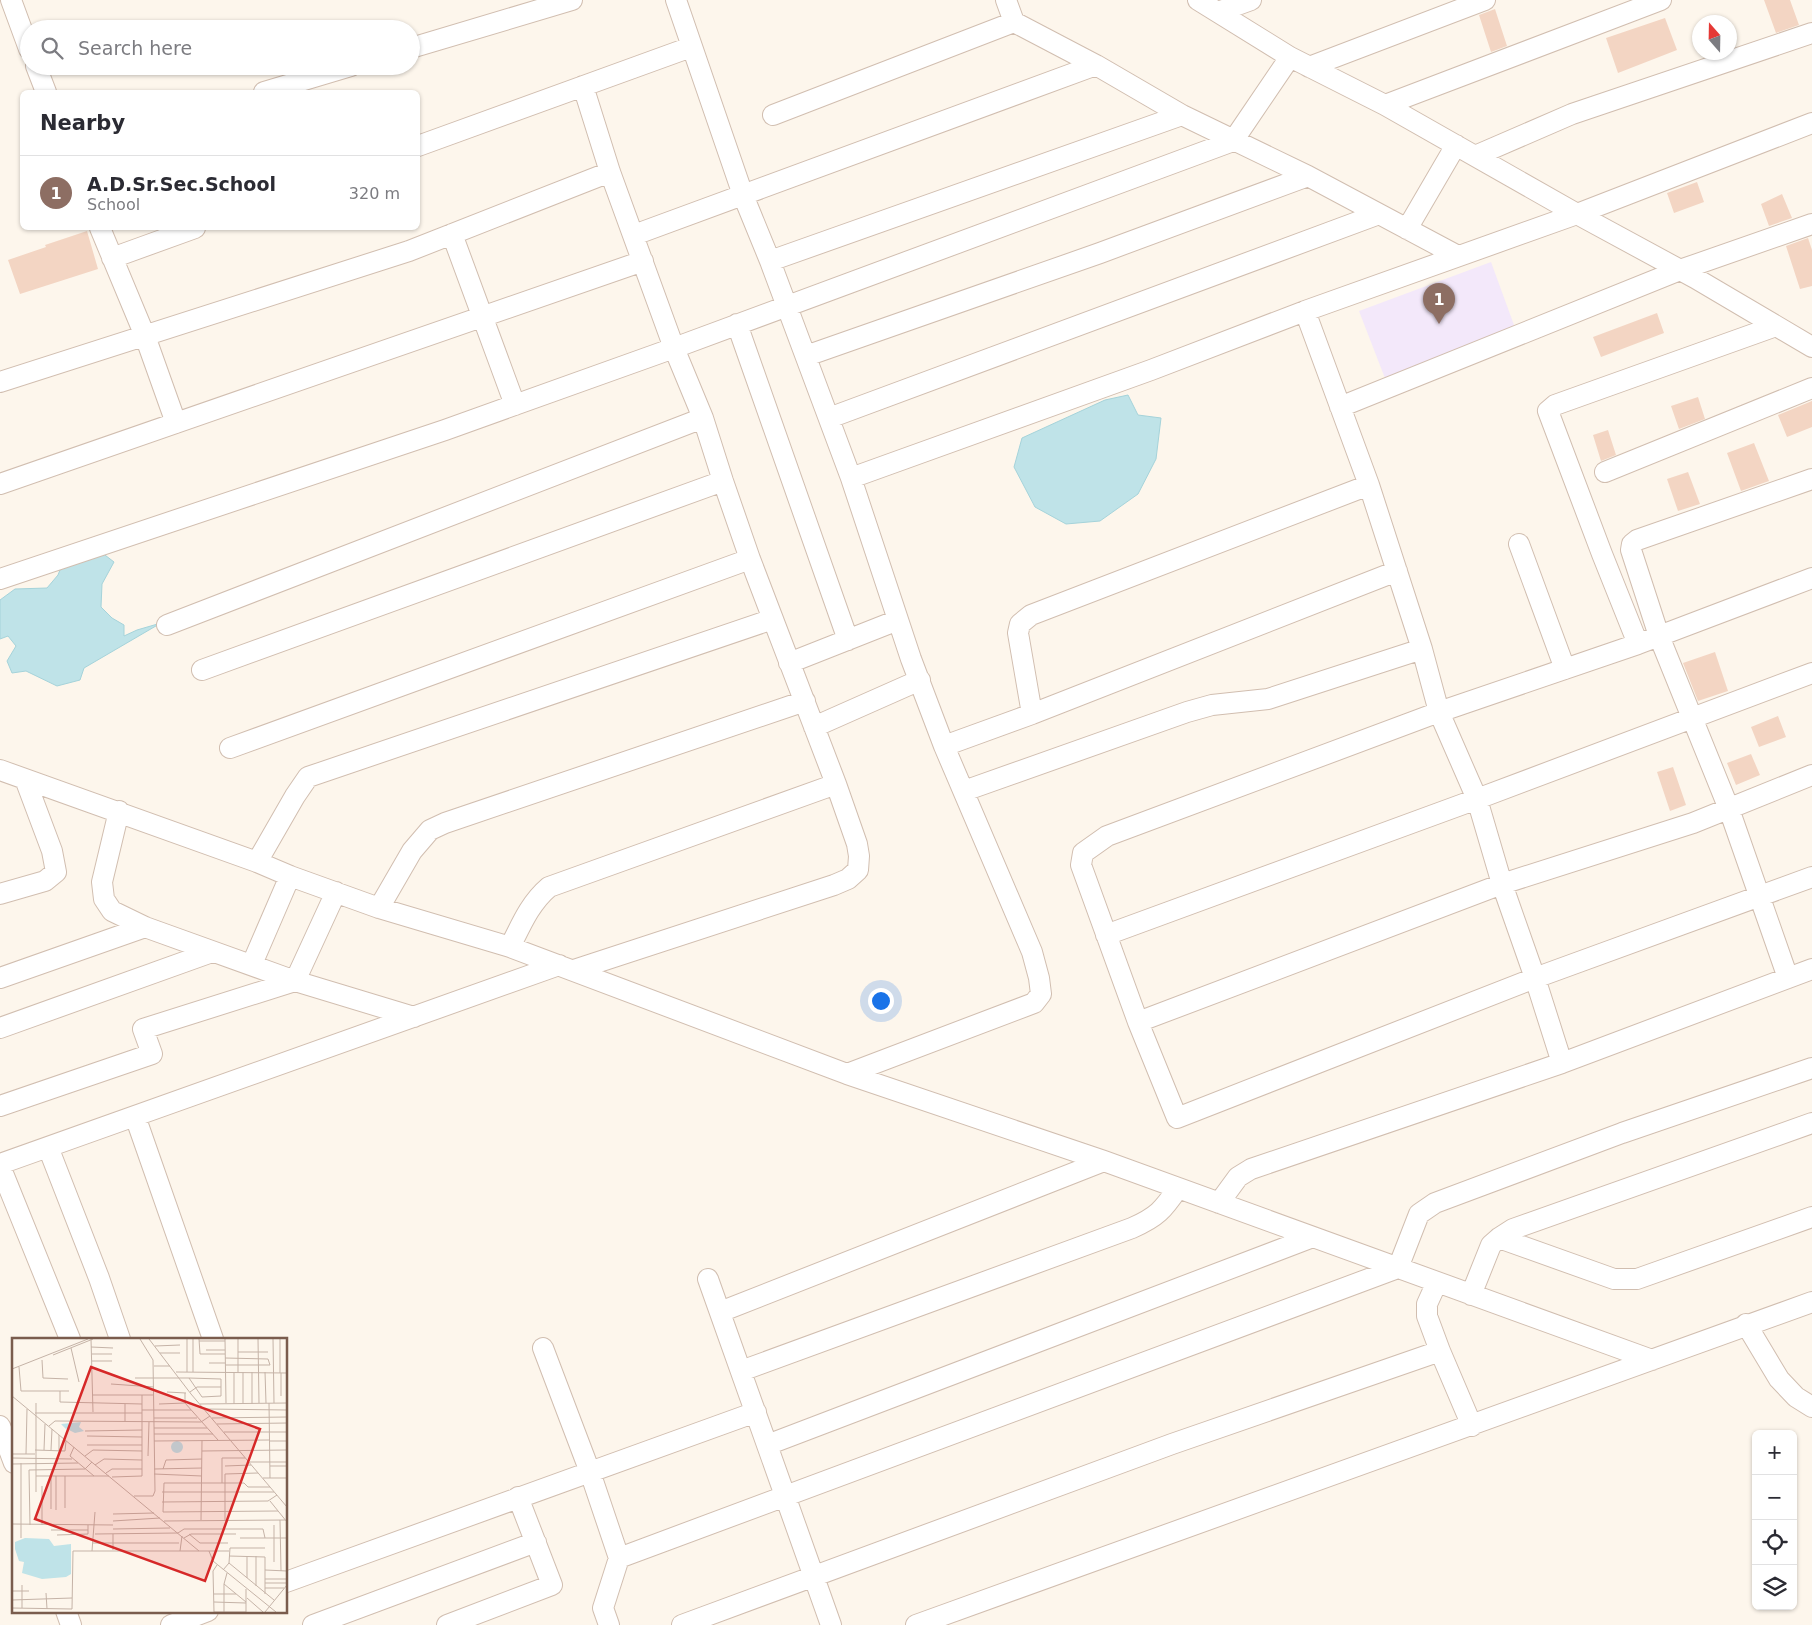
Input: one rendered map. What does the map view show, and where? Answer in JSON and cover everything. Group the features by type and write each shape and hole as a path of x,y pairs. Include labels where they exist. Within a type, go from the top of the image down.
{"street":[{"path":"11,0 20,24"},
{"path":"420,45 536,5 572,0"},
{"path":"676,0 743,195 770,261 785,306 806,356 851,478 898,620 944,746 1032,952 1039,978 1041,994 1034,1003 847,1074"},
{"path":"1006,0 1014,22 1096,65 1182,115 1308,176 1458,256"},
{"path":"1198,0 1290,57 1385,105 1680,270 1812,347"},
{"path":"1218,12 1251,0"},
{"path":"1309,67 1485,0"},
{"path":"1385,105 1661,0"},
{"path":"773,115 1014,22"},
{"path":"1476,156 1572,114 1812,33"},
{"path":"420,145 691,47"},
{"path":"0,579 515,405 1233,141 1290,57"},
{"path":"634,235 1096,65"},
{"path":"39,75 45,90"},
{"path":"271,90 321,75"},
{"path":"70,1338 0,1165 414,1016 848,879 858,870 859,856 857,844 836,784 750,559 722,481 703,418 674,348 610,172 583,86"},
{"path":"770,261 1182,115"},
{"path":"851,478 1151,370 1305,311 1577,214 1812,123"},
{"path":"1407,229 1456,145"},
{"path":"0,382 409,251 610,172"},
{"path":"806,356 1100,253 1308,176"},
{"path":"829,418 1378,214"},
{"path":"1340,407 1680,270 1812,224"},
{"path":"101,230 145,336 176,423"},
{"path":"112,258 189,230"},
{"path":"452,234 515,405"},
{"path":"0,484 643,261"},
{"path":"1305,311 1369,486 1422,649 1439,712 1477,799 1502,884 1562,1062"},
{"path":"737,324 848,640"},
{"path":"1638,644 1548,412 1556,405 1776,326"},
{"path":"1605,472 1812,388"},
{"path":"167,625 703,418"},
{"path":"1788,978 1729,809 1659,636 1631,550 1632,544 1637,540 1812,479"},
{"path":"202,670 722,481"},
{"path":"1032,714 1018,633 1020,624 1031,615 1369,486"},
{"path":"1519,544 1565,669"},
{"path":"230,748 750,559"},
{"path":"944,746 1032,714 1397,570"},
{"path":"1812,578 1638,644 1439,712 1107,836 1092,844 1083,853 1081,866 1138,1022 1177,1118 1535,978 1812,878"},
{"path":"257,862 308,777 773,619"},
{"path":"789,663 898,620"},
{"path":"964,791 1187,712 1212,706 1268,699 1422,649"},
{"path":"1106,935 1812,674"},
{"path":"814,727 920,680"},
{"path":"379,908 412,851 430,830 445,823 805,701"},
{"path":"0,770 118,811 379,908 510,947 567,967 847,1074 1104,1161 1652,1360"},
{"path":"1138,1022 1502,884 1693,823 1812,775"},
{"path":"0,894 45,881 56,872 52,851 25,779"},
{"path":"510,947 528,910 539,895 550,887 836,784"},
{"path":"118,811 102,882 104,899 112,911 145,927 295,981 414,1016"},
{"path":"252,964 290,876"},
{"path":"0,1106 152,1054 142,1029 295,981 336,892"},
{"path":"0,978 145,927"},
{"path":"0,1028 212,952"},
{"path":"1219,1203 1238,1177 1251,1169 1562,1062 1812,969"},
{"path":"619,1558 786,1498 1398,1268 1419,1214 1435,1203 1622,1133 1812,1068"},
{"path":"135,1116 213,1338"},
{"path":"1471,1294 1491,1245 1513,1229 1812,1123"},
{"path":"48,1147 99,1278 120,1338"},
{"path":"720,1312 1104,1161"},
{"path":"741,1371 1132,1228 1150,1220 1163,1210 1178,1188"},
{"path":"1499,1238 1614,1279 1624,1280 1637,1278 1812,1217"},
{"path":"767,1445 1313,1237"},
{"path":"708,1279 831,1625"},
{"path":"1437,1282 1427,1304 1427,1316 1472,1426"},
{"path":"916,1625 1472,1426 1746,1324 1812,1302"},
{"path":"1746,1324 1779,1379 1796,1397 1812,1407"},
{"path":"543,1348 590,1472 619,1558 603,1608 609,1625"},
{"path":"682,1625 1172,1444 1440,1351"},
{"path":"288,1581 756,1412"},
{"path":"0,1426 12,1458"},
{"path":"447,1625 552,1585 518,1497"},
{"path":"313,1625 536,1542"},
{"path":"66,1612 71,1625"},
{"path":"171,1625 205,1612"}],"shaded area":[{"path":"1491,262 1518,336 1388,386 1359,311"}],"water":[{"path":"1128,395 1138,415 1161,418 1156,459 1138,494 1100,521 1066,524 1035,507 1014,467 1022,438 1105,400"},
{"path":"101,552 114,562 102,584 101,607 112,618 124,625 124,636 161,623 84,668 80,680 57,686 26,671 12,673 7,661 16,646 8,636 0,639 0,600 15,589 47,588 58,575 62,565"}],"building":[{"path":"1764,0 1790,0 1799,25 1776,33"},
{"path":"1495,9 1507,46 1491,52 1479,15"},
{"path":"1665,18 1677,50 1618,73 1606,38"},
{"path":"1697,182 1704,202 1674,213 1667,193"},
{"path":"1782,194 1792,218 1769,226 1761,204"},
{"path":"87,231 98,269 20,294 8,260"},
{"path":"1808,238 1812,250 1812,286 1800,289 1786,246"},
{"path":"1657,313 1664,333 1601,357 1593,337"},
{"path":"1698,397 1705,419 1679,429 1671,406"},
{"path":"1812,401 1812,427 1787,437 1778,415"},
{"path":"1608,430 1616,455 1601,461 1593,435"},
{"path":"1754,443 1769,481 1741,491 1727,453"},
{"path":"1688,472 1700,504 1678,511 1667,479"},
{"path":"1715,652 1728,691 1698,701 1683,663"},
{"path":"1778,716 1786,737 1759,747 1751,727"},
{"path":"1751,754 1760,775 1736,785 1727,763"},
{"path":"1673,767 1686,805 1670,811 1657,772"}],"place":[{"name":"A.D.Sr.Sec.School","path":"1439,324"}]}
